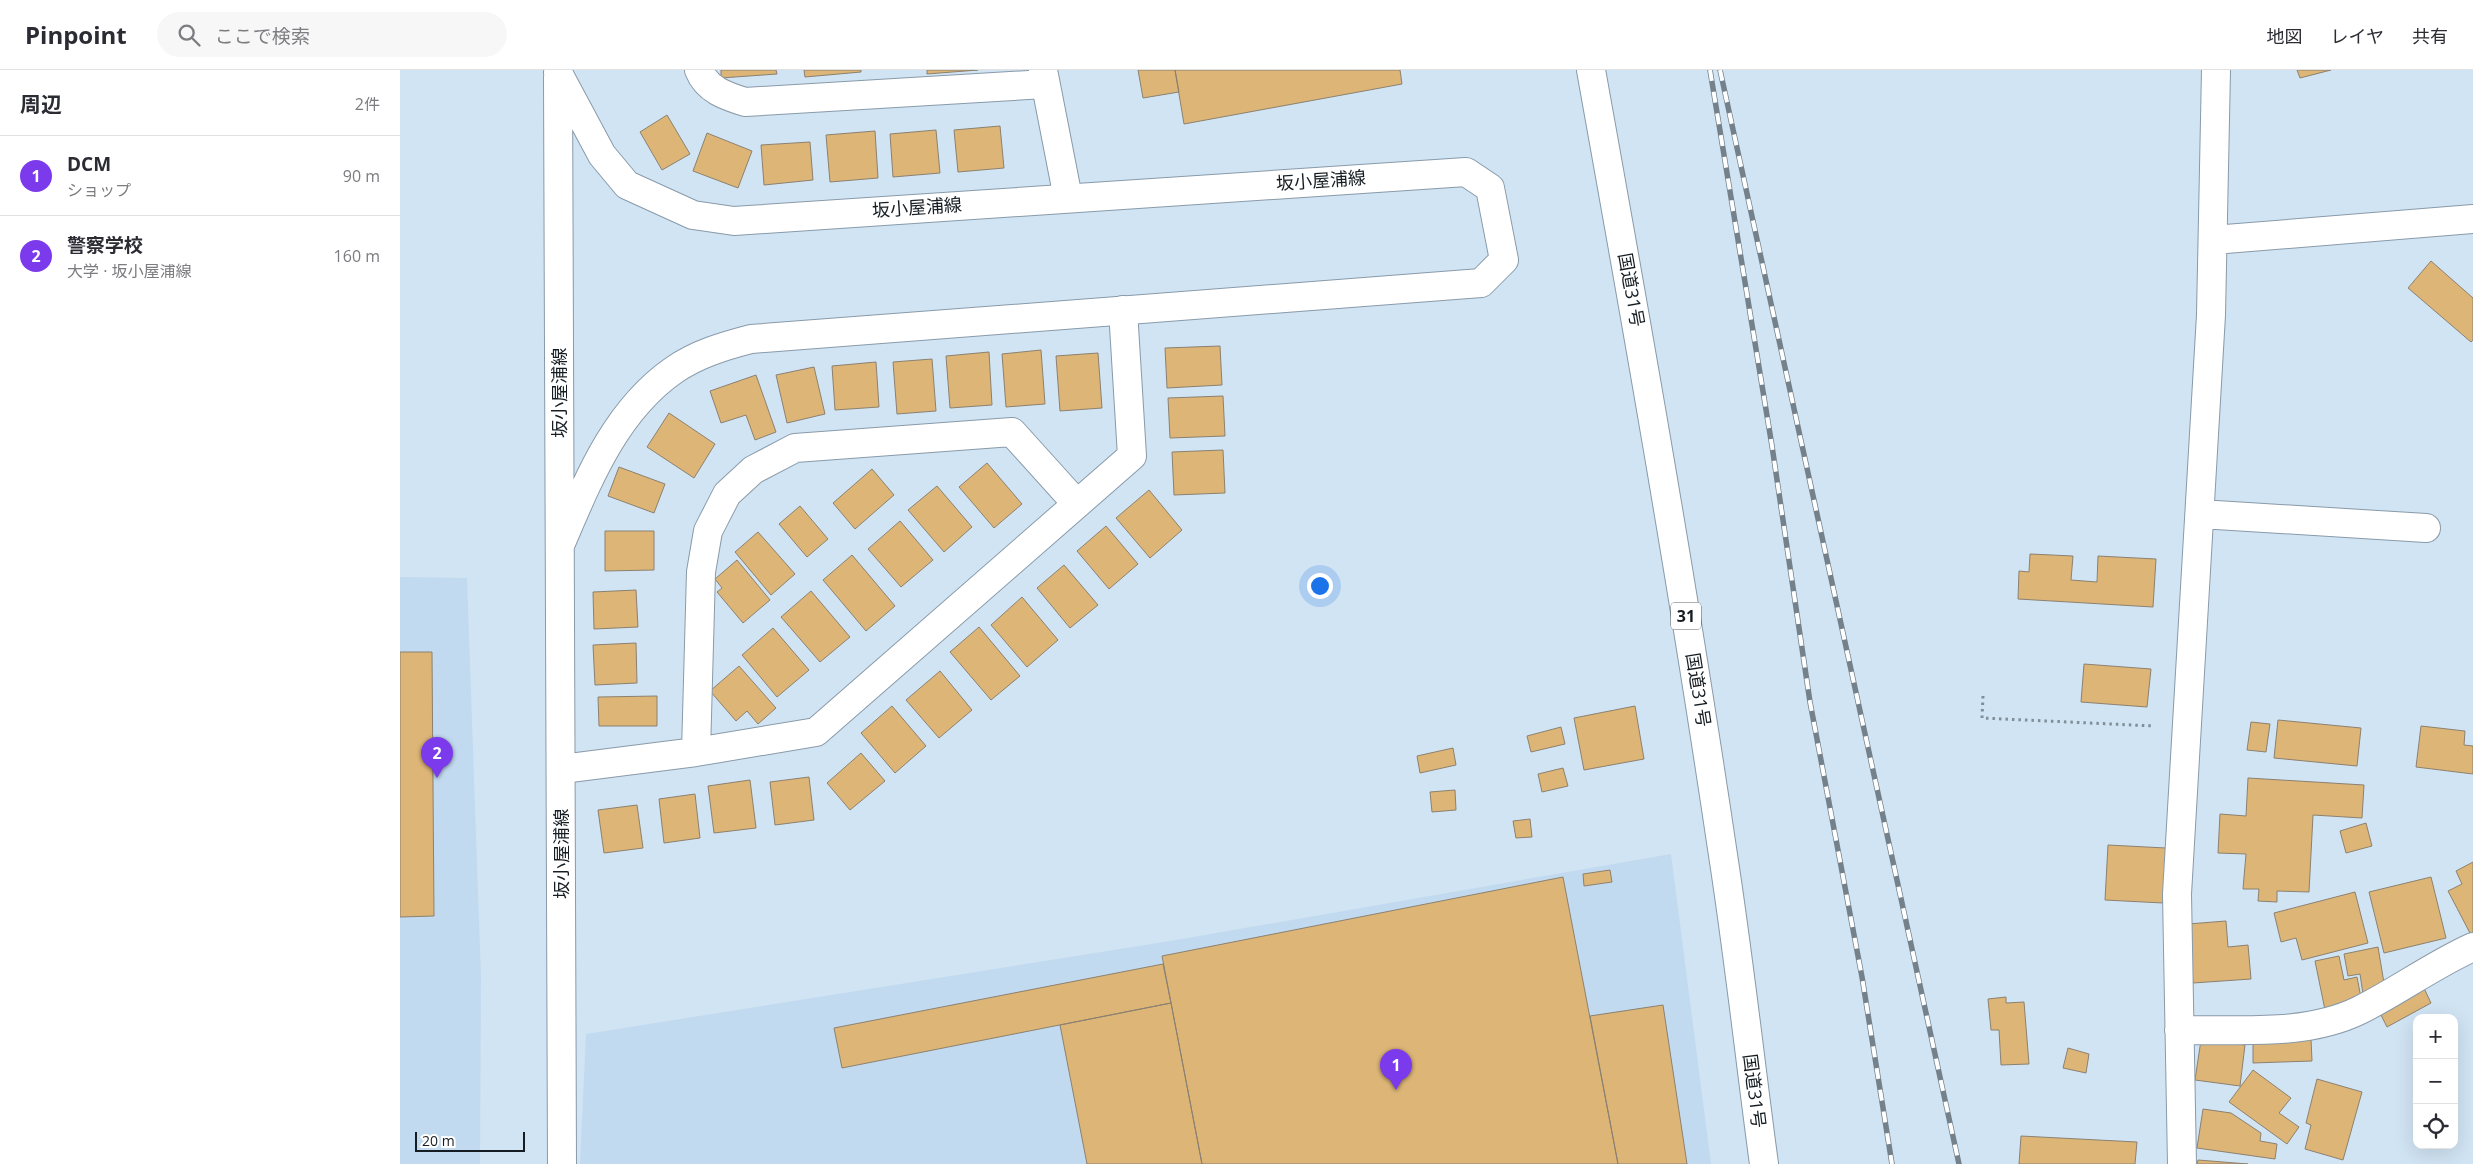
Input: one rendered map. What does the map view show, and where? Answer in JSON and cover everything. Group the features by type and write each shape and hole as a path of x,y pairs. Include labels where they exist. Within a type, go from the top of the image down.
{"main road":[{"path":"699,70 702,78 719,93 745,102 903,81 1044,77 1068,198"},
{"name":"国道31号","path":"1591,70 1655,424 1692,652 1724,858 1764,1164"},
{"path":"2182,1164 2177,894 2211,315 2216,70"},
{"name":"坂小屋浦線","path":"558,71 602,155 627,186 693,215 734,221 1466,172 1490,188 1504,260 1481,283 751,339 712,350 674,370 641,400 615,434 592,470 561,543"},
{"name":"坂小屋浦線","path":"558,71 562,1164"},
{"path":"2213,240 2473,219"},
{"path":"562,769 696,752 816,732 1132,456 1123,310"},
{"path":"696,752 701,572 708,531 727,494 753,470 794,448 1012,432 1077,504"},
{"path":"2200,514 2426,528"},
{"path":"2179,1030 2282,1029 2312,1026 2358,1011 2473,947"}],"path":[{"path":"1983,696 1982,718 2187,727"}],"shaded area":[{"path":"400,577 467,578 481,978 480,1164 400,1164"},
{"path":"1671,854 1711,1164 580,1164 586,1034 1170,941"}],"building":[{"path":"721,70 776,70 777,74 721,78"},
{"path":"804,70 861,70 861,72 805,77"},
{"path":"927,70 978,70 927,74"},
{"path":"1138,70 1175,70 1179,92 1143,98"},
{"path":"1175,70 1400,70 1402,84 1184,124"},
{"path":"2297,70 2331,70 2300,78"},
{"path":"667,115 690,154 662,170 640,132"},
{"path":"1000,126 1004,168 958,172 954,130"},
{"path":"936,130 940,173 893,177 890,134"},
{"path":"875,131 878,178 830,182 826,135"},
{"path":"707,133 752,151 738,188 693,171"},
{"path":"810,142 813,180 764,185 761,145"},
{"path":"2431,261 2473,298 2473,340 2471,342 2408,288"},
{"path":"1220,346 1222,385 1167,388 1165,348"},
{"path":"1041,350 1045,404 1006,407 1002,354"},
{"path":"989,352 992,405 950,408 946,356"},
{"path":"1098,353 1102,408 1060,411 1056,356"},
{"path":"932,359 936,411 897,414 893,362"},
{"path":"876,362 879,407 835,410 832,366"},
{"path":"814,367 825,414 787,423 776,375"},
{"path":"756,375 776,432 755,440 746,415 721,423 710,391"},
{"path":"1223,396 1225,436 1170,438 1168,398"},
{"path":"669,413 715,444 694,478 647,447"},
{"path":"1223,450 1225,493 1174,495 1172,452"},
{"path":"987,463 1022,504 994,528 959,487"},
{"path":"619,467 665,484 654,513 608,496"},
{"path":"872,469 894,495 855,529 833,503"},
{"path":"937,486 972,527 944,552 908,510"},
{"path":"1149,490 1182,530 1150,558 1116,518"},
{"path":"800,506 828,539 807,557 779,524"},
{"path":"900,521 933,560 901,587 868,549"},
{"path":"1106,526 1138,564 1109,589 1077,551"},
{"path":"605,531 654,531 654,570 605,571"},
{"path":"758,532 795,574 771,595 735,552"},
{"path":"2030,554 2073,556 2071,580 2097,582 2098,556 2156,559 2153,607 2018,599 2019,571 2029,572"},
{"path":"852,555 895,606 866,631 823,580"},
{"path":"737,560 770,600 743,623 717,592 722,588 715,579"},
{"path":"1064,565 1098,605 1070,628 1037,588"},
{"path":"636,590 638,627 594,629 593,592"},
{"path":"811,591 850,637 820,662 781,617"},
{"path":"1022,597 1058,640 1027,667 991,625"},
{"path":"979,627 1020,676 991,700 950,652"},
{"path":"773,628 809,670 777,697 742,655"},
{"path":"636,643 637,683 595,685 593,645"},
{"path":"400,652 432,652 434,916 400,917"},
{"path":"2084,664 2151,669 2147,707 2081,702"},
{"path":"739,666 776,708 758,724 747,711 736,721 710,691"},
{"path":"940,671 972,710 939,738 906,700"},
{"path":"657,696 657,726 599,726 598,697"},
{"path":"892,706 926,746 895,773 861,733"},
{"path":"1635,706 1644,759 1584,770 1574,718"},
{"path":"2278,720 2361,728 2357,766 2274,758"},
{"path":"2251,722 2270,724 2266,752 2247,750"},
{"path":"2421,726 2465,731 2464,745 2473,746 2473,774 2416,767"},
{"path":"1561,727 1565,744 1531,752 1527,736"},
{"path":"1453,748 1456,765 1420,773 1417,756"},
{"path":"861,753 885,781 850,810 827,783"},
{"path":"1563,768 1568,786 1542,792 1538,774"},
{"path":"809,777 814,820 775,825 770,782"},
{"path":"2248,778 2364,785 2362,818 2313,815 2309,892 2277,891 2277,902 2258,901 2259,889 2243,889 2246,854 2218,853 2220,814 2246,816"},
{"path":"750,780 756,828 714,833 708,786"},
{"path":"1455,790 1456,810 1432,812 1430,792"},
{"path":"695,794 700,838 664,843 659,799"},
{"path":"637,805 643,848 604,853 598,810"},
{"path":"1530,819 1532,837 1516,838 1513,821"},
{"path":"2366,823 2372,846 2346,853 2340,831"},
{"path":"2108,845 2166,848 2163,903 2105,900"},
{"path":"2473,862 2473,934 2471,935 2448,891 2462,884 2456,871"},
{"path":"1610,870 1612,882 1584,886 1583,874"},
{"path":"1563,877 1618,1164 1202,1164 1162,956"},
{"path":"2431,877 2446,938 2384,953 2369,892"},
{"path":"2355,892 2368,943 2302,960 2296,938 2281,942 2274,913"},
{"path":"2226,921 2228,947 2248,945 2251,979 2193,983 2188,924"},
{"path":"2378,947 2385,989 2363,994 2360,974 2348,976 2344,954"},
{"path":"2339,956 2344,980 2357,977 2362,1003 2325,1010 2315,961"},
{"path":"1163,964 1171,1003 842,1068 834,1028"},
{"path":"2422,984 2431,1003 2387,1027 2377,1007"},
{"path":"2006,997 2006,1003 2024,1002 2029,1064 2001,1065 1999,1030 1991,1030 1988,999"},
{"path":"1171,1003 1202,1164 1087,1164 1060,1025"},
{"path":"1663,1005 1687,1164 1618,1164 1590,1016"},
{"path":"2311,1039 2312,1061 2253,1063 2253,1041"},
{"path":"2201,1040 2245,1045 2240,1086 2195,1080"},
{"path":"2068,1048 2089,1054 2086,1073 2063,1068"},
{"path":"2253,1070 2291,1098 2279,1113 2299,1127 2287,1144 2229,1102"},
{"path":"2317,1079 2362,1092 2343,1160 2305,1149 2311,1125 2306,1123"},
{"path":"2203,1109 2231,1113 2261,1133 2260,1141 2277,1144 2275,1159 2197,1148"},
{"path":"2021,1136 2137,1142 2135,1164 2019,1164"},
{"path":"2198,1160 2248,1164 2197,1164"}],"railway":[{"path":"1710,70 1772,446 1810,702 1862,977 1892,1164"},
{"path":"1720,70 1959,1164"}],"place":[{"name":"警察学校","path":"437,778"},
{"name":"DCM","path":"1396,1090"}]}
